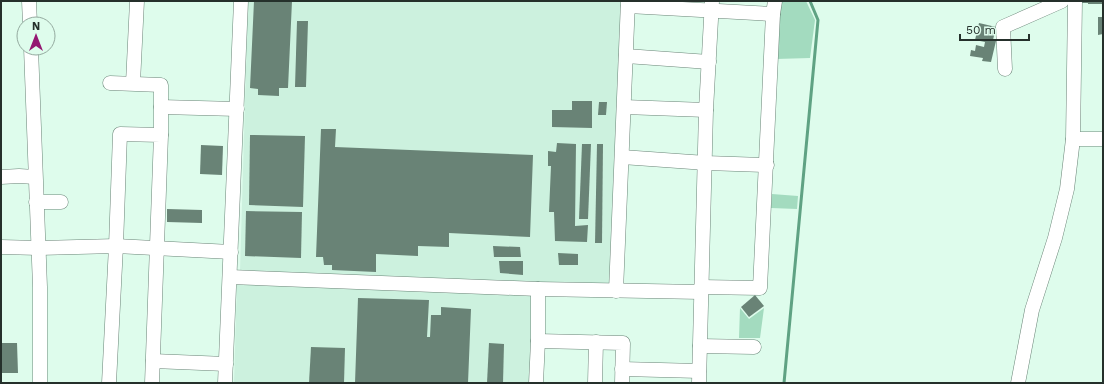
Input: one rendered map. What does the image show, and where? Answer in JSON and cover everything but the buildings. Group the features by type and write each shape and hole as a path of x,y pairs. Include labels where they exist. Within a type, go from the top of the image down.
{"street":[{"path":"29,1 30,16"},
{"path":"133,84 137,1"},
{"path":"226,383 240,1"},
{"path":"1005,69 1003,27 1062,1"},
{"path":"1018,383 1032,310 1055,238 1067,189 1073,139 1075,1"},
{"path":"230,278 616,291 760,288 774,8 628,4 616,291"},
{"path":"538,341 623,343 622,376 699,377 706,163 706,110 712,6"},
{"path":"31,56 38,248 40,383"},
{"path":"626,56 709,62"},
{"path":"110,83 161,85 161,135 152,383"},
{"path":"161,107 237,109"},
{"path":"624,107 706,110"},
{"path":"109,383 120,134 161,135"},
{"path":"1073,139 1103,139"},
{"path":"622,157 706,163 766,165"},
{"path":"1,177 35,177"},
{"path":"36,202 61,202"},
{"path":"1,247 38,248 116,246 231,252"},
{"path":"536,383 538,289"},
{"path":"595,383 596,342"},
{"path":"700,346 754,347"},
{"path":"152,361 226,364"}],"shaded area":[{"path":"248,1 622,1 612,285 240,272"},
{"path":"779,1 806,1 815,20 810,58 776,59"},
{"path":"772,194 798,196 797,209 771,208"},
{"path":"237,284 533,294 530,383 234,383"},
{"path":"740,308 749,319 764,308 760,338 739,338"}],"waterway":[{"path":"784,383 818,20 810,1"}]}
